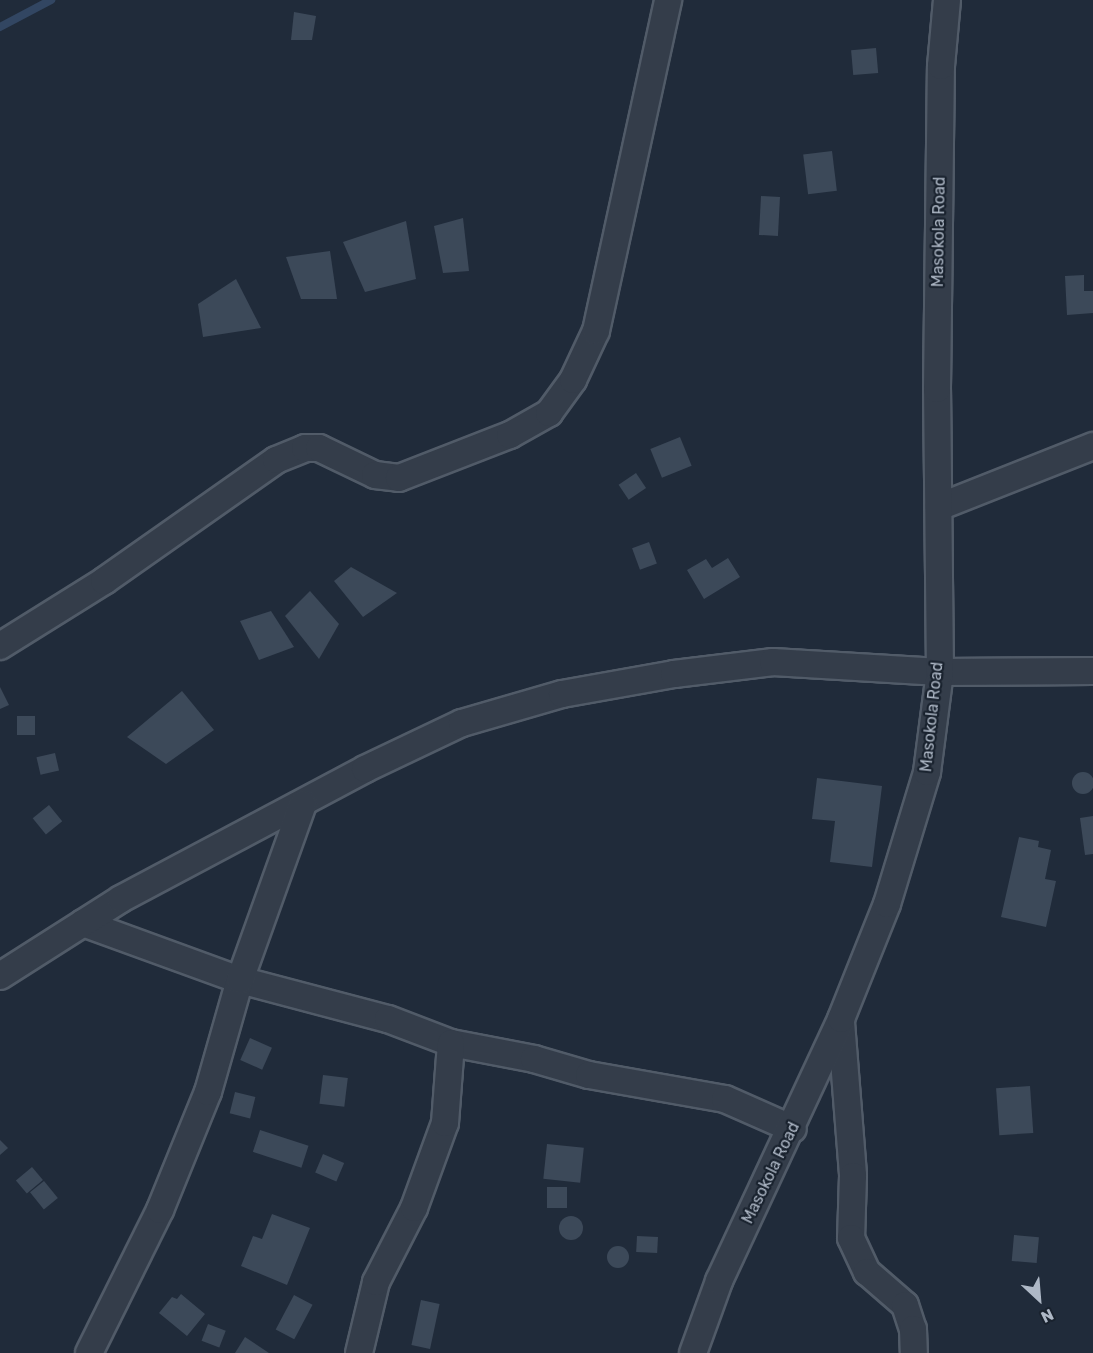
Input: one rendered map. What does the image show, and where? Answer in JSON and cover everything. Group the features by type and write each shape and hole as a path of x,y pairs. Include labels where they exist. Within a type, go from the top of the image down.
{"street":[{"path":"0,646 104,581 276,460 305,448 320,448 375,475 399,478 489,444 549,413 573,380 596,330 668,0"},
{"name":"Masokola Road","path":"693,1353 719,1281 793,1129 841,1019 910,839 927,772 940,672 941,66 947,0"},
{"path":"939,507 1093,446"},
{"path":"0,976 122,899 365,769 462,723 562,694 674,674 773,662 940,672 1093,671"},
{"path":"89,1353 160,1210 204,1103 224,1048 240,980 303,804"},
{"path":"82,923 240,980 388,1019 451,1043 534,1059 589,1075 725,1098 793,1129"},
{"path":"841,1019 853,1176 851,1238 867,1272 905,1305 913,1329 914,1353"},
{"path":"359,1353 370,1296 414,1208 445,1123 451,1043"}],"building":[{"path":"294,12 316,16 312,40 291,40"},
{"path":"876,48 878,73 853,75 851,50"},
{"path":"832,151 837,191 808,194 803,155"},
{"path":"761,196 780,197 778,236 759,235"},
{"path":"463,218 469,271 443,273 434,226"},
{"path":"406,221 416,279 365,292 343,242"},
{"path":"330,251 337,299 301,299 286,257"},
{"path":"1084,275 1084,291 1093,291 1093,313 1067,315 1065,276"},
{"path":"236,279 261,328 203,337 198,304"},
{"path":"680,437 692,466 662,478 650,449"},
{"path":"636,473 646,488 629,500 619,485"},
{"path":"649,542 657,564 640,570 632,548"},
{"path":"728,558 740,577 704,599 687,570 706,559 712,568"},
{"path":"351,567 397,593 363,617 334,581"},
{"path":"310,591 339,624 319,659 285,616"},
{"path":"271,611 294,647 259,660 240,621"},
{"path":"0,687 9,705 0,709"},
{"path":"182,691 214,730 166,764 127,737"},
{"path":"17,716 35,716 35,735 17,735"},
{"path":"55,753 59,771 41,775 36,757"},
{"path":"1083,772 1091,775 1094,783 1091,791 1083,794 1075,791 1072,783 1075,775"},
{"path":"817,778 882,786 872,867 830,862 835,821 812,819"},
{"path":"49,805 62,821 46,835 33,818"},
{"path":"1093,816 1093,854 1085,855 1080,818"},
{"path":"1019,837 1039,841 1038,847 1051,850 1045,879 1056,881 1046,927 1001,917"},
{"path":"250,1038 272,1048 262,1070 240,1060"},
{"path":"323,1075 348,1078 344,1107 319,1104"},
{"path":"1030,1086 1033,1133 999,1135 996,1088"},
{"path":"235,1092 255,1097 250,1118 230,1113"},
{"path":"260,1130 309,1146 301,1168 253,1152"},
{"path":"0,1140 8,1148 0,1155"},
{"path":"547,1144 584,1148 580,1183 543,1179"},
{"path":"323,1154 344,1163 336,1181 315,1172"},
{"path":"32,1167 43,1180 27,1194 16,1180"},
{"path":"44,1181 58,1198 44,1209 30,1192"},
{"path":"547,1187 567,1187 567,1208 547,1208"},
{"path":"272,1214 310,1228 287,1285 241,1266 253,1236 262,1239"},
{"path":"566,1216 576,1216 583,1223 583,1233 576,1240 566,1240 559,1233 559,1223"},
{"path":"1014,1235 1039,1237 1037,1263 1012,1261"},
{"path":"637,1236 658,1237 657,1253 636,1252"},
{"path":"618,1246 626,1249 629,1257 626,1265 618,1268 610,1265 607,1257 610,1249"},
{"path":"181,1294 205,1314 187,1336 159,1313 172,1297 177,1299"},
{"path":"294,1295 313,1305 294,1339 276,1329"},
{"path":"421,1300 440,1304 430,1349 411,1345"},
{"path":"208,1324 226,1331 219,1348 202,1341"},
{"path":"245,1337 269,1353 235,1353"}],"waterway":[{"path":"0,27 51,0"}]}
